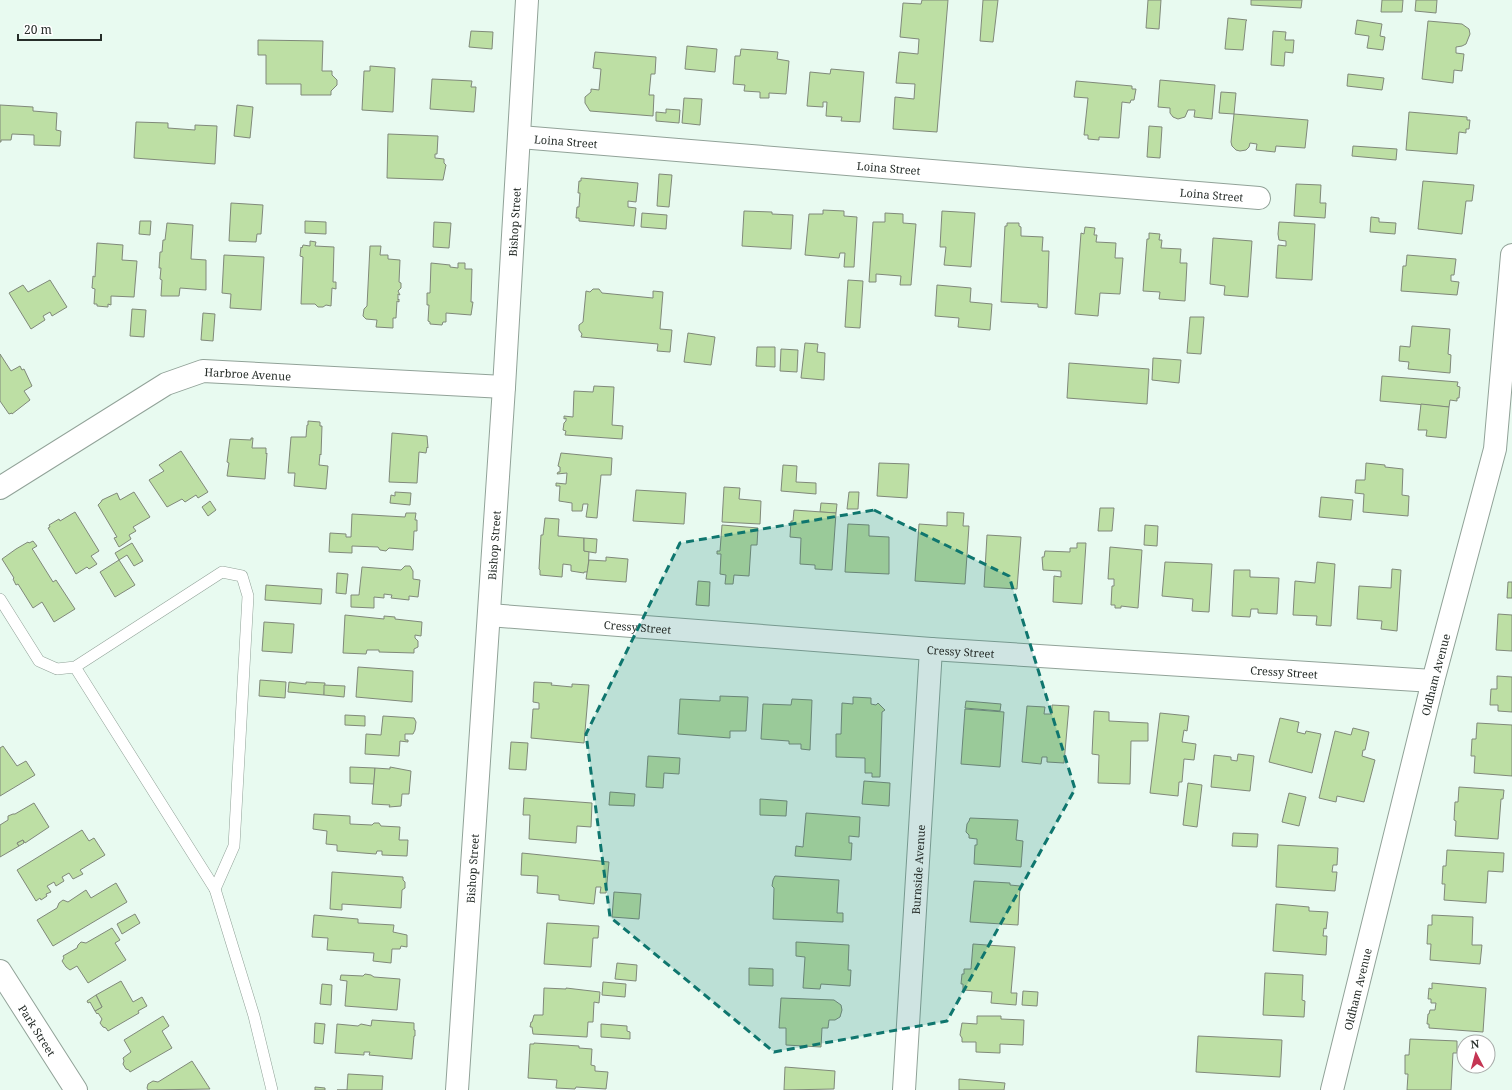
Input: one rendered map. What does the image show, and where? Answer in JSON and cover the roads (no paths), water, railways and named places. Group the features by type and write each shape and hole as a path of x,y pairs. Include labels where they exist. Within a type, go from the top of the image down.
{"street":[{"name":"Bishop Street","path":"457,1090 504,387 528,0"},
{"name":"Loina Street","path":"520,137 1258,198"},
{"name":"Oldham Avenue","path":"1332,1090 1433,681 1495,449 1512,255"},
{"name":"Harbroe Avenue","path":"0,488 166,384 203,371 504,387"},
{"name":"Cressy Street","path":"489,615 931,649 1433,681"},
{"name":"Burnside Avenue","path":"904,1090 931,649"},
{"name":"Park Street","path":"0,971 76,1090"}],"lane":[{"path":"0,599 39,661 57,669 75,667 222,572 242,576 248,596 234,846 215,889"},
{"path":"75,667 215,889 254,1016 272,1090"}]}
